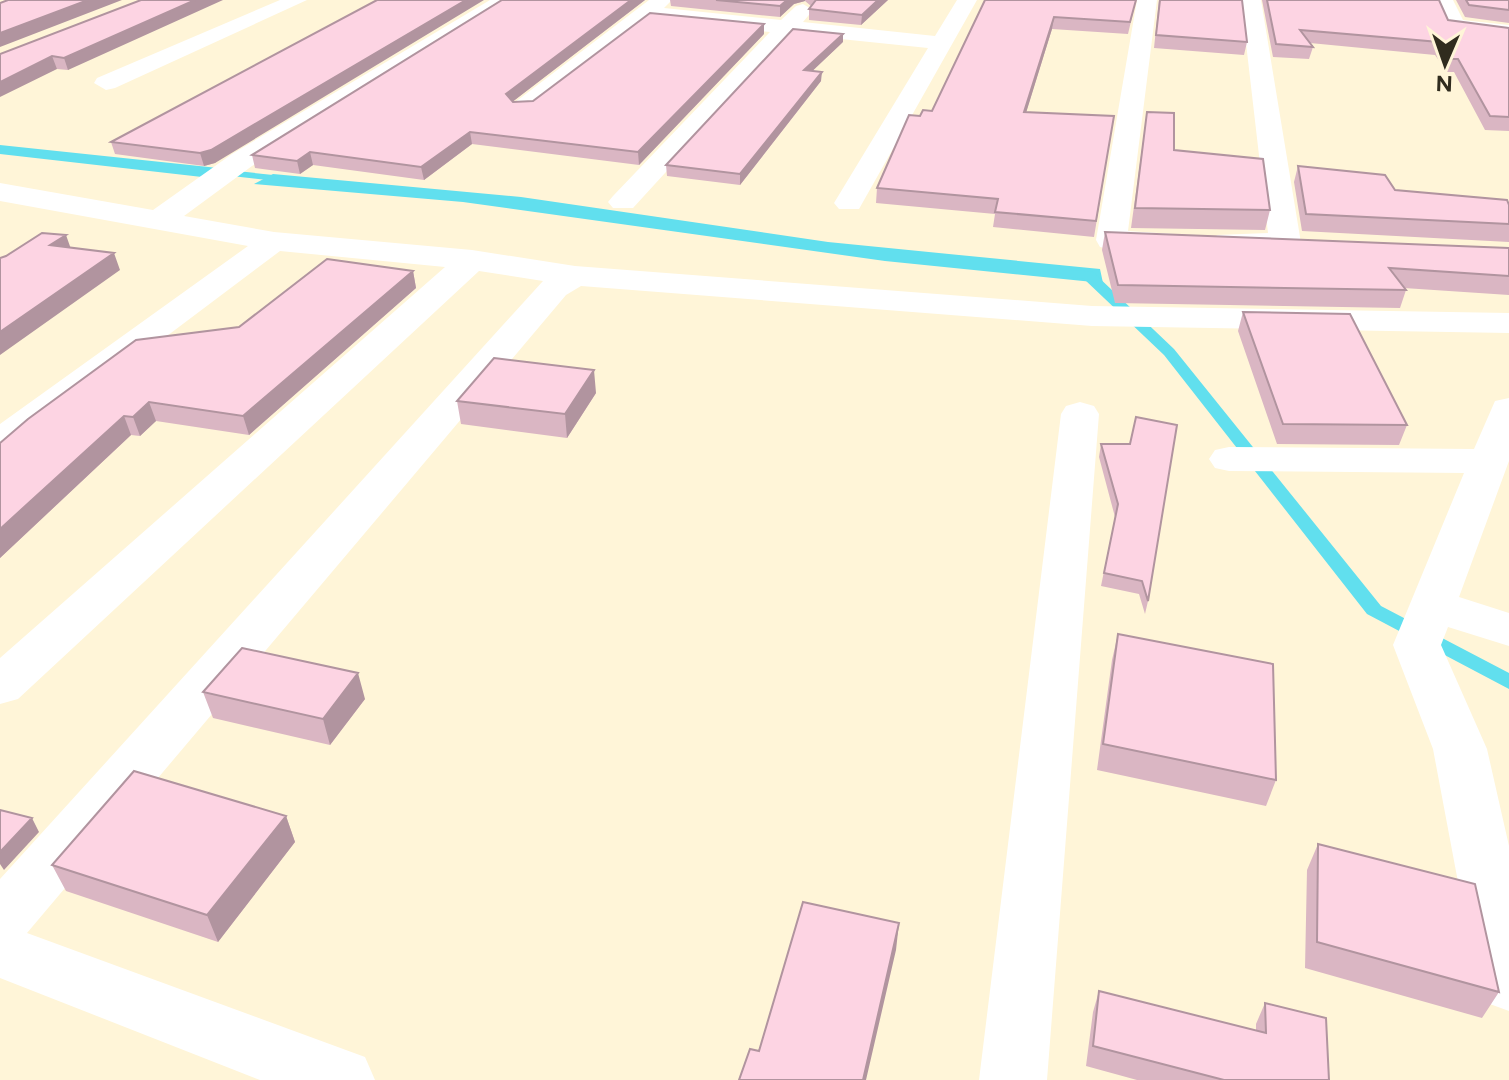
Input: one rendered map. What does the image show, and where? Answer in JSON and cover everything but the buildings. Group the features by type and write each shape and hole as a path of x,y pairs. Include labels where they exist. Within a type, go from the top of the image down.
{"street":[{"path":"106,83 297,0"},
{"path":"160,219 242,160 504,0"},
{"path":"623,202 813,0"},
{"path":"849,203 967,0"},
{"path":"1147,0 1111,240 1300,244 1251,0"},
{"path":"1443,0 1455,26 1509,32"},
{"path":"523,106 657,3 788,26 942,43"},
{"path":"0,192 274,241 472,260 575,276 1092,316 1509,323"},
{"path":"48,233 84,208"},
{"path":"0,443 274,241"},
{"path":"0,686 472,260"},
{"path":"0,921 554,288 575,276"},
{"path":"1509,409 1417,645 1460,749 1509,983"},
{"path":"1013,1080 1080,414"},
{"path":"1229,459 1488,461"},
{"path":"1433,605 1509,630"},
{"path":"0,950 341,1080"}],"water":[{"path":"0,145 218,168 202,177 0,154"},
{"path":"273,174 521,197 828,242 1100,269 1103,283 885,261 463,202 254,184"}],"waterway":[{"path":"218,172 292,180"},
{"path":"1076,274 1088,275 1169,352 1374,610 1509,682"}]}
